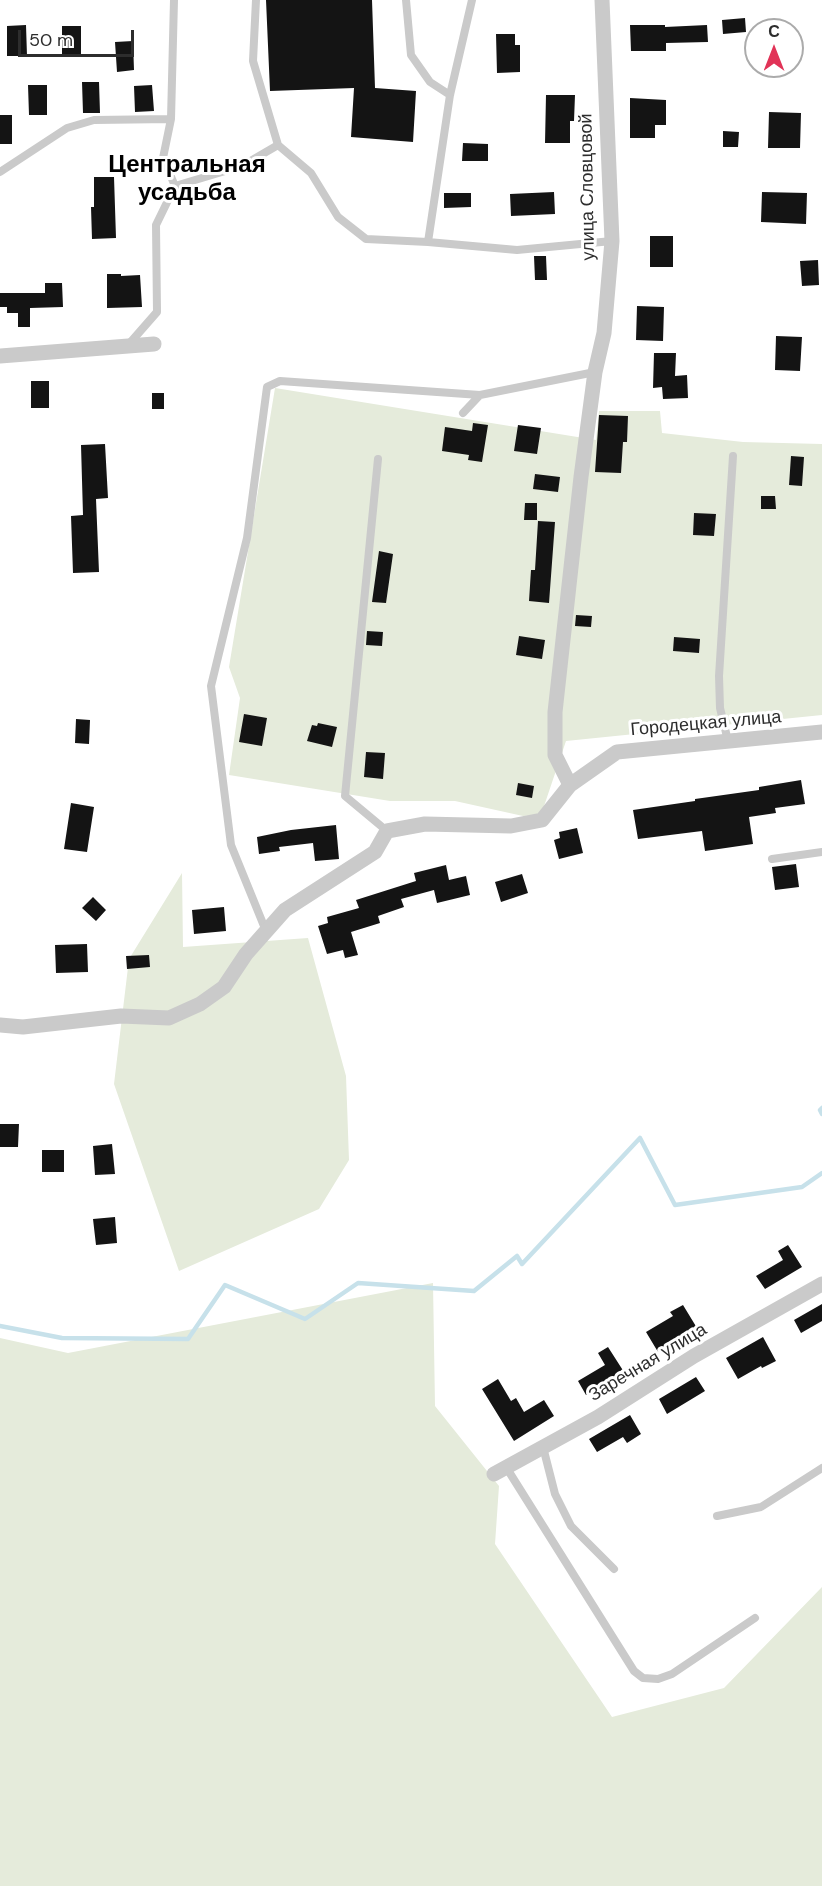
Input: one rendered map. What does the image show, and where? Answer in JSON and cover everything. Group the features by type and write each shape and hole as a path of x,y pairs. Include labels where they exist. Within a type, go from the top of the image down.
{"street":[{"name":"улица Словцовой","path":"570,785 555,755 555,712 580,477 595,372 604,333 612,241 602,0"},
{"path":"0,356 154,344"},
{"name":"Городецкая улица","path":"387,831 425,824 511,826 542,820 570,785 617,752 822,732"},
{"path":"0,1024 23,1027 121,1016 168,1018 200,1004 224,987 246,954 285,910 375,852 387,831"},
{"name":"Заречная улица","path":"500,1471 598,1417 694,1356 822,1284"}],"lane":[{"path":"174,0 171,119 163,158 176,186"},
{"path":"256,0 253,61 278,145 311,173 338,217 366,239 517,250 612,241"},
{"path":"406,0 411,55 430,82 450,94"},
{"path":"428,242 450,94 472,0"},
{"path":"0,172 67,128 94,120 171,119"},
{"path":"128,345 157,312 156,225 176,186 242,166 278,145"},
{"path":"266,932 231,845 211,686 247,538 267,387 280,381 480,395 595,372"},
{"path":"463,412 480,395"},
{"path":"728,741 720,708 719,676 733,456"},
{"path":"378,459 345,796 387,831"},
{"path":"772,859 822,852"},
{"path":"543,1447 555,1494 571,1526 614,1569"},
{"path":"717,1516 761,1507 822,1468"},
{"path":"500,1471 634,1671 643,1678 658,1679 672,1674 755,1618"}],"green space":[{"path":"275,388 596,440 599,411 660,411 662,433 743,442 822,444 822,715 566,741 541,815 523,816 455,801 390,801 229,775 240,698 229,667"},
{"path":"182,873 183,947 308,938 346,1076 349,1160 319,1209 179,1271 114,1084 129,959"},
{"path":"433,1283 435,1406 499,1486 495,1544 612,1717 724,1688 822,1587 822,1886 0,1886 0,1338 68,1353"}],"building":[{"path":"266,0 372,0 375,88 416,91 413,142 351,137 354,88 270,91"},
{"path":"744,18 744,32 723,34 722,20"},
{"path":"26,25 27,56 7,56 7,26"},
{"path":"630,25 665,25 665,27 707,25 708,42 666,43 666,51 631,51"},
{"path":"62,26 81,26 81,55 62,56"},
{"path":"496,34 515,34 515,45 520,45 520,72 497,73"},
{"path":"133,41 134,70 117,72 115,42"},
{"path":"82,82 99,82 100,113 83,113"},
{"path":"28,85 47,85 47,115 29,115"},
{"path":"152,85 154,111 135,112 134,86"},
{"path":"546,95 575,95 574,121 570,121 570,143 545,143"},
{"path":"630,98 666,100 666,125 655,125 655,138 630,138"},
{"path":"769,112 801,113 800,148 768,148"},
{"path":"0,115 12,115 12,144 0,144"},
{"path":"723,131 739,132 738,147 723,147"},
{"path":"463,143 488,144 488,161 462,161"},
{"path":"94,177 114,177 116,238 92,239 91,207 94,207"},
{"path":"554,192 555,214 511,216 510,194"},
{"path":"762,192 807,193 806,224 761,222"},
{"path":"444,193 471,193 471,207 444,208"},
{"path":"650,236 673,236 673,267 650,267"},
{"path":"534,256 546,256 547,280 535,280"},
{"path":"818,260 819,285 802,286 800,261"},
{"path":"107,274 140,275 142,307 107,308"},
{"path":"45,283 62,283 63,307 30,308 30,327 18,327 18,313 7,313 7,307 0,307 0,293 45,293"},
{"path":"637,306 664,307 663,341 636,340"},
{"path":"776,336 802,337 800,371 775,370"},
{"path":"654,353 676,353 675,376 687,375 688,398 663,399 662,387 653,388"},
{"path":"31,381 49,381 49,408 31,408"},
{"path":"152,393 164,393 164,409 152,409"},
{"path":"599,415 628,416 627,442 623,442 621,473 595,472"},
{"path":"473,423 488,425 482,462 468,460 469,455 442,451 445,427 472,431"},
{"path":"518,425 541,428 537,454 514,451"},
{"path":"105,444 108,498 96,499 99,572 73,573 71,516 83,515 81,445"},
{"path":"791,456 804,457 802,486 789,485"},
{"path":"535,474 560,477 558,492 533,489"},
{"path":"761,496 775,496 776,509 761,509"},
{"path":"525,503 537,503 537,520 524,520"},
{"path":"694,513 716,514 714,536 693,535"},
{"path":"538,521 555,522 549,603 529,601 531,570 535,570"},
{"path":"379,551 393,554 386,603 372,602"},
{"path":"576,615 592,616 591,627 575,626"},
{"path":"367,631 383,632 382,646 366,645"},
{"path":"519,636 545,640 542,659 516,655"},
{"path":"674,637 700,639 699,653 673,651"},
{"path":"244,714 267,718 262,746 239,742"},
{"path":"76,719 90,720 89,744 75,743"},
{"path":"318,723 337,727 332,747 307,741 312,725 317,726"},
{"path":"366,752 385,753 383,779 364,777"},
{"path":"801,780 805,804 775,808 776,813 749,817 753,844 705,851 702,831 638,839 633,810 759,790 759,787"},
{"path":"518,783 534,786 532,798 516,795"},
{"path":"71,803 94,807 87,852 64,849"},
{"path":"336,825 339,859 315,861 313,843 279,847 280,851 259,854 257,837 291,830"},
{"path":"577,828 583,853 559,859 554,840 560,838 559,832"},
{"path":"796,864 799,887 775,890 772,867"},
{"path":"446,865 449,880 466,876 470,895 437,903 434,890 401,899 404,907 378,916 380,923 351,932 358,955 345,958 343,950 327,954 318,926 328,923 327,917 359,908 356,900 416,881 414,873"},
{"path":"522,874 528,893 501,902 495,882"},
{"path":"93,897 106,910 96,921 82,908"},
{"path":"224,907 226,931 194,934 192,910"},
{"path":"87,944 88,972 56,973 55,945"},
{"path":"149,955 150,967 127,969 126,956"},
{"path":"0,1124 19,1124 18,1147 0,1147"},
{"path":"112,1144 115,1174 95,1175 93,1146"},
{"path":"42,1150 64,1150 64,1172 42,1172"},
{"path":"115,1217 117,1243 96,1245 93,1219"},
{"path":"788,1245 802,1267 765,1289 756,1276 783,1260 778,1251"},
{"path":"822,1304 822,1321 801,1333 794,1320"},
{"path":"683,1305 697,1328 658,1352 646,1332 673,1316 670,1312"},
{"path":"763,1337 776,1361 762,1368 761,1366 738,1379 726,1358"},
{"path":"608,1347 624,1372 586,1395 578,1381 605,1365 598,1353"},
{"path":"696,1377 705,1391 667,1414 659,1399"},
{"path":"498,1379 511,1401 516,1398 524,1412 544,1400 554,1416 514,1441 482,1389"},
{"path":"630,1415 641,1434 627,1443 623,1437 597,1452 589,1439"}],"waterway":[{"path":"822,1108 820,1110 822,1114"},
{"path":"0,1326 62,1338 188,1339 225,1285 305,1319 358,1283 474,1291 517,1256 522,1264 640,1138 675,1205 802,1187 822,1173"}],"district":[{"name":"Центральная усадьба","path":"187,180"}]}
